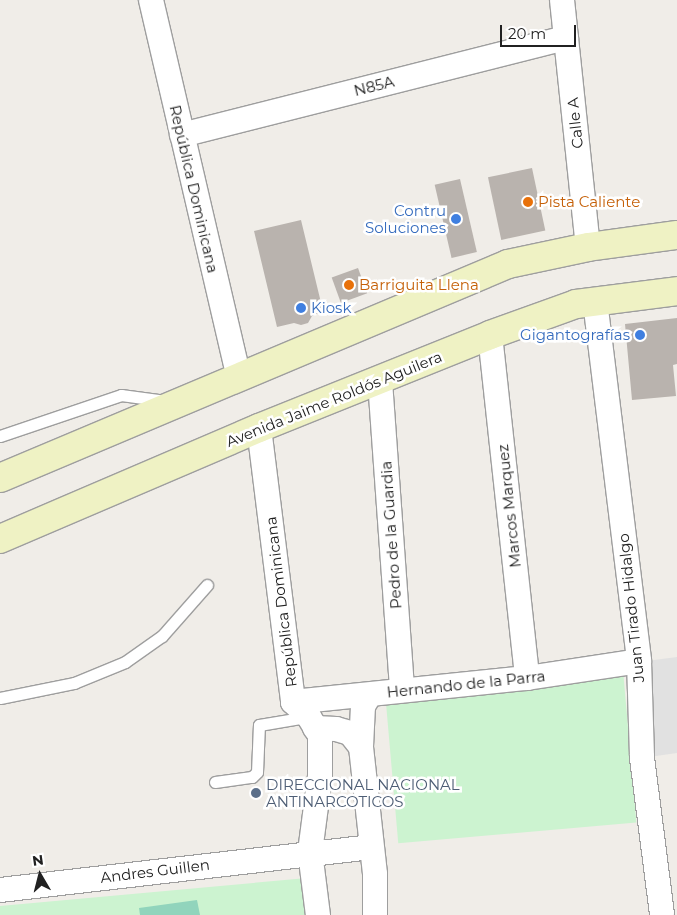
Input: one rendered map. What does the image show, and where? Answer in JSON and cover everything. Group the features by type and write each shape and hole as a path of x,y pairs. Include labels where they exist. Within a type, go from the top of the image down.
{"street":[{"name":"República Dominicana","path":"151,0 239,378"},
{"name":"Calle A","path":"562,0 588,247"},
{"name":"N85A","path":"182,135 566,38"},
{"path":"0,478 508,264 588,247 677,235"},
{"name":"Avenida Jaime Roldós Aguilera","path":"0,539 260,428 380,381 490,334 576,304 677,291"},
{"name":"Juan Tirado Hidalgo","path":"595,301 639,662 642,758 662,915"},
{"name":"Marcos Marquez","path":"490,334 527,678"},
{"name":"Pedro de la Guardia","path":"380,381 402,690"},
{"name":"República Dominicana","path":"260,428 306,716 320,735 320,776 310,852 318,915"},
{"name":"Hernando de la Parra","path":"306,716 369,696 402,690 527,678 639,662"},
{"path":"369,696 363,706 361,747 372,846 375,915"},
{"path":"306,716 350,733 361,747"},
{"name":"Andres Guillen","path":"0,890 372,846"}],"lane":[{"path":"0,436 121,395 180,403"},
{"path":"0,698 74,683 125,662 162,636 207,585"},
{"path":"215,782 252,777 256,772 257,732 259,725 306,716"}],"green space":[{"path":"623,670 636,822 398,843 385,691"},
{"path":"307,878 311,915 0,915 0,906"},
{"path":"197,900 200,915 140,915 139,908"}],"shaded area":[{"path":"677,657 677,753 642,758 639,662"}],"building":[{"path":"532,168 545,231 501,240 488,177"},
{"name":"Contru Soluciones","path":"460,179 477,252 452,258 435,185"},
{"path":"301,220 323,311 312,316 308,323 301,325 294,323 277,327 254,231"},
{"name":"Barriguita Llena","path":"358,268 367,293 341,303 332,278"},
{"path":"677,318 677,364 673,365 676,396 632,400 625,324"}],"place":[{"name":"Pista Caliente","path":"528,202"},
{"name":"Contru Soluciones","path":"456,219"},
{"name":"Barriguita Llena","path":"349,285"},
{"name":"Kiosk","path":"301,308"},
{"name":"Gigantografías","path":"640,335"},
{"name":"DIRECCIONAL NACIONAL ANTINARCOTICOS","path":"256,793"}]}
